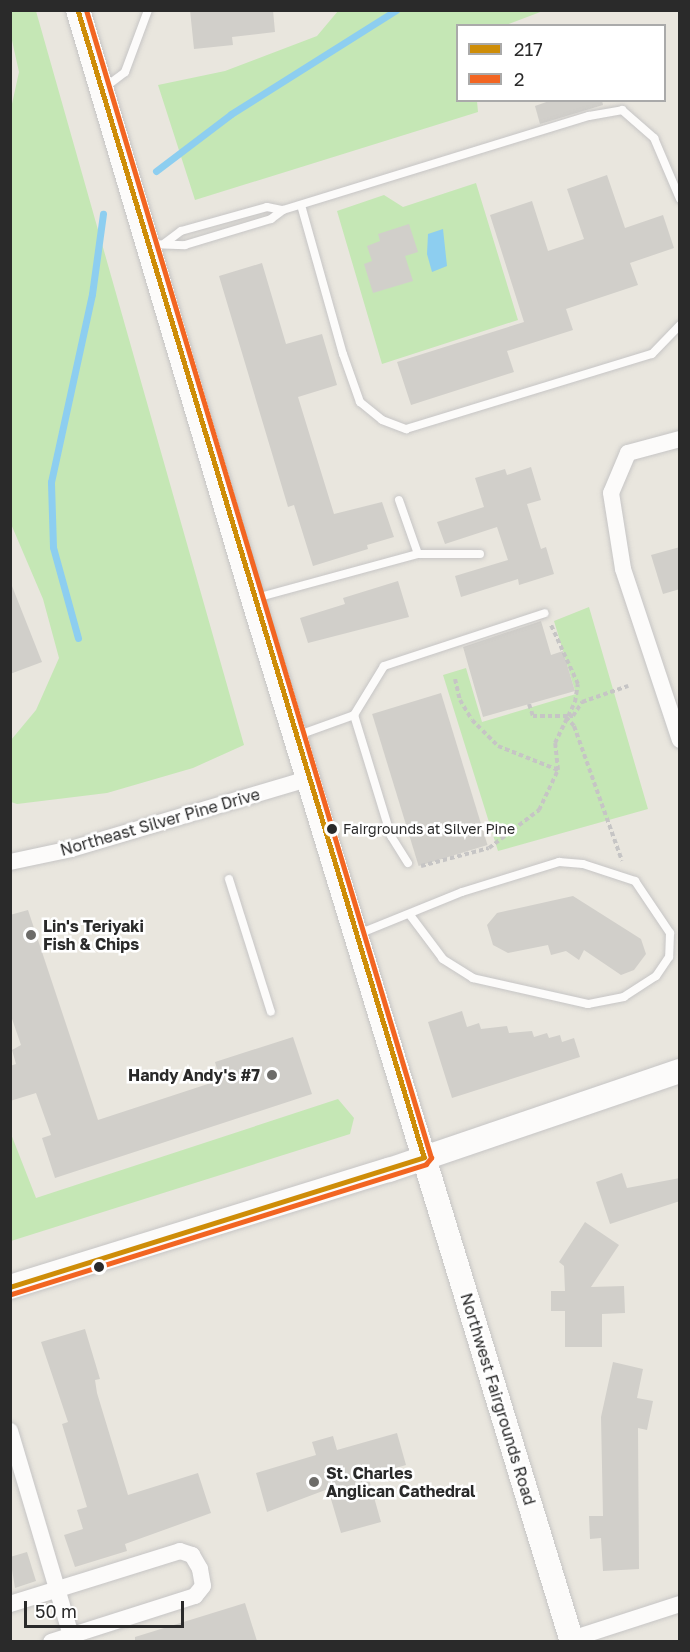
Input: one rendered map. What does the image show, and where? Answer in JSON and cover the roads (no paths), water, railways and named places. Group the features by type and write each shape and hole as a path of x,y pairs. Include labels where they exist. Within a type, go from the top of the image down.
{"main road":[{"name":"Northwest Fairgrounds Road","path":"78,10 101,90 156,244 253,598 572,1640"},
{"path":"10,1287 424,1157 680,1071"}],"street":[{"path":"680,439 628,453 611,493 623,569 680,740"},
{"name":"Northeast Silver Pine Drive","path":"10,862 71,849 308,778"},
{"path":"10,1431 71,1635"},
{"path":"10,1604 180,1551 192,1555 200,1569 203,1586 195,1596 51,1641"},
{"path":"572,1640 680,1604"}],"lane":[{"path":"101,90 125,72 148,10"},
{"path":"156,244 185,245 271,219 283,210 589,116 622,110 654,138 680,199"},
{"path":"300,205 342,354 360,402 382,420 406,429 652,354 680,325"},
{"path":"156,244 181,231 267,207 283,210"},
{"path":"399,500 418,554"},
{"path":"253,598 418,554 480,554"},
{"path":"296,736 354,716 384,666 545,613"},
{"path":"354,716 391,836 408,863"},
{"path":"356,935 462,892 559,862 583,864 635,881 670,933 669,957 656,976 624,997 588,1004 473,978 443,959 410,915"},
{"path":"229,879 271,1012"}],"water":[{"path":"443,229 447,266 432,272 427,254 428,234"}],"waterway":[{"path":"156,171 231,114 396,10"},
{"path":"78,638 53,547 51,482 92,294 103,214"}],"place":[{"name":"Fairgrounds at Silver Pine","path":"332,829"},
{"name":"Lin's Teriyaki Fish & Chips","path":"31,935"},
{"name":"Handy Andy's #7","path":"272,1075"},
{"name":"St. Charles Anglican Cathedral","path":"314,1482"}]}
